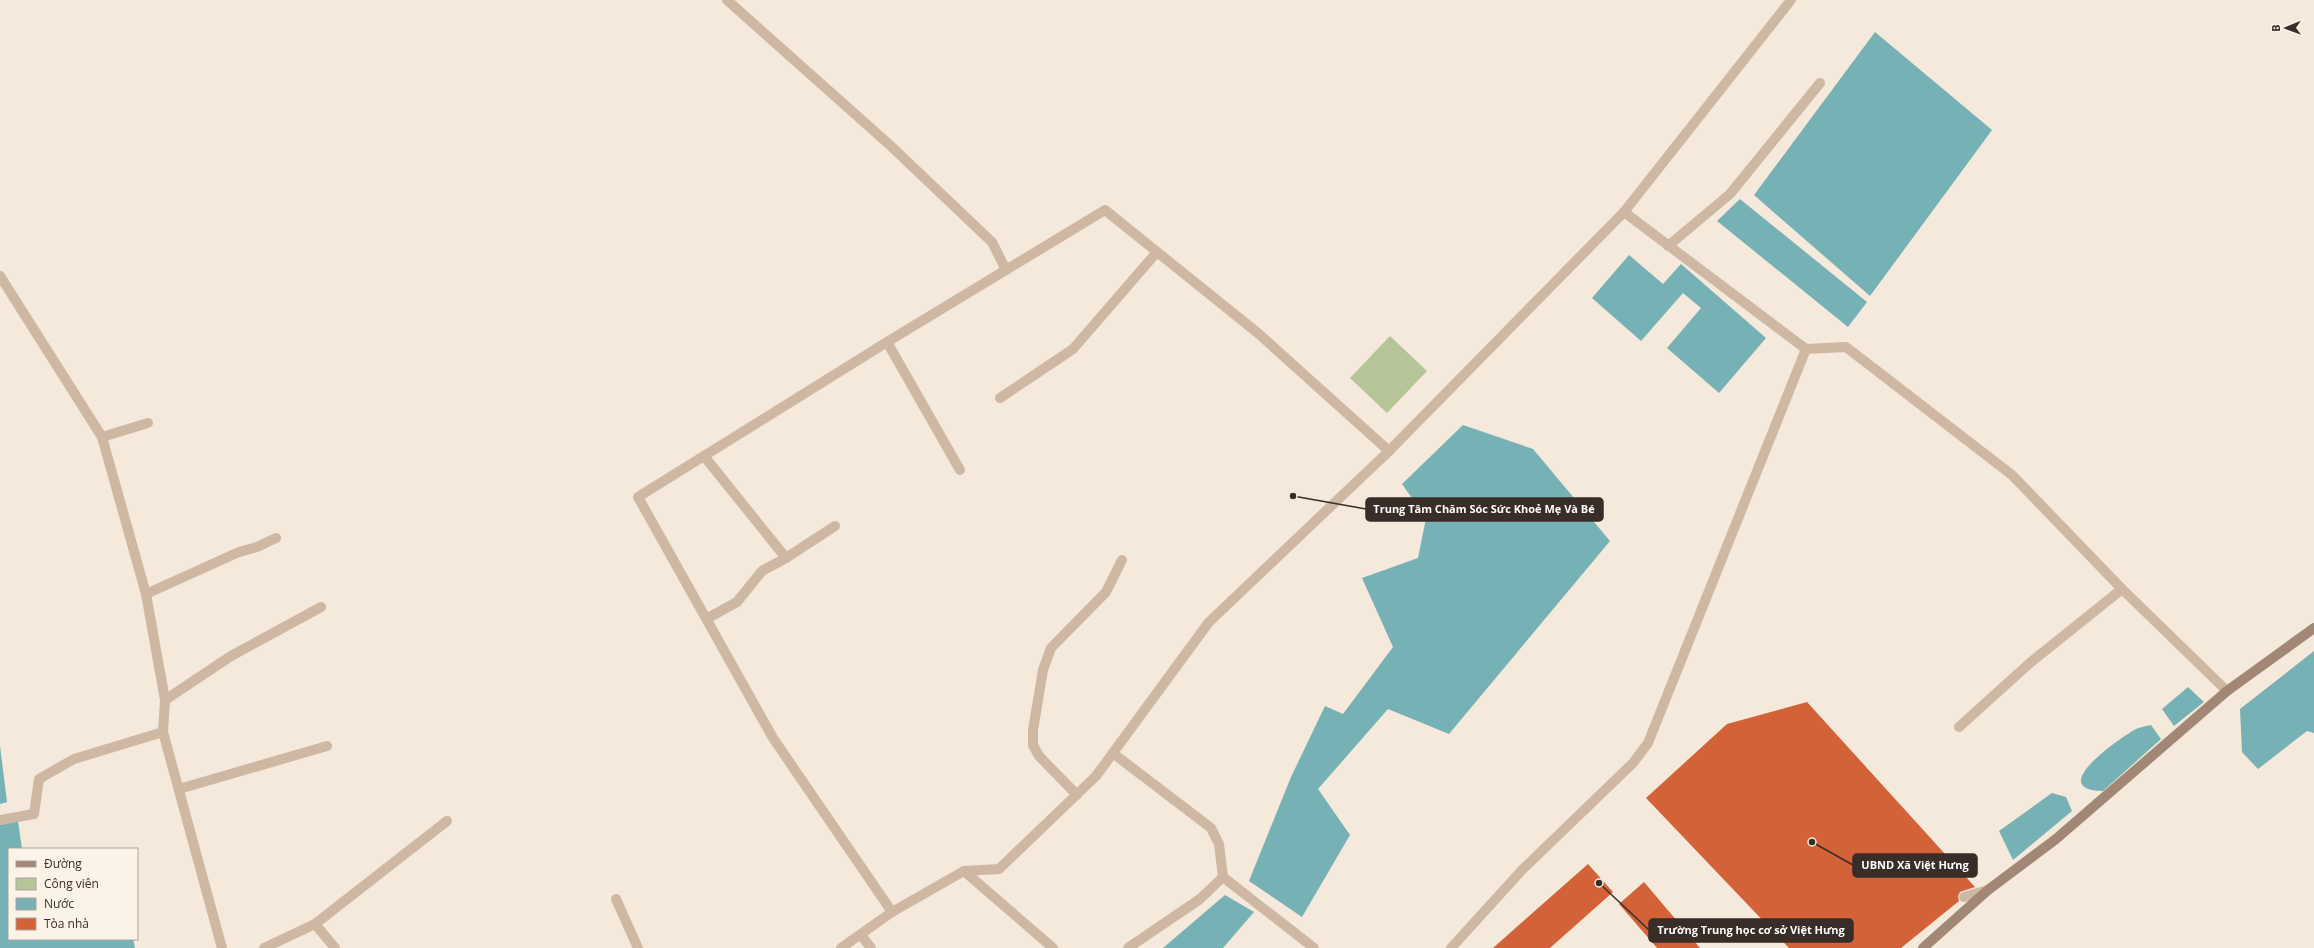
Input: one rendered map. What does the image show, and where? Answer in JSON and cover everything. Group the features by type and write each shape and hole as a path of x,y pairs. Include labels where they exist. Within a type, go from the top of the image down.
{"main road":[{"path":"1923,948 1988,890 2056,838 2227,691 2314,628"}],"street":[{"path":"727,0 892,146 992,242 1006,270"},
{"path":"841,948 892,912 964,871 999,869 1096,776 1114,754 1209,622 1389,451 1624,212 1791,0"},
{"path":"1668,246 1730,194 1820,83"},
{"path":"892,912 773,738 708,618 638,497 887,342 1105,210 1259,334 1389,451"},
{"path":"1624,212 1806,349 1846,348 2012,475 2122,589 2227,691"},
{"path":"1000,398 1073,349 1157,252"},
{"path":"0,276 102,437 146,594 165,700 163,732 222,948"},
{"path":"887,342 960,470"},
{"path":"1451,948 1522,870 1633,763 1648,743 1806,349"},
{"path":"102,437 148,423"},
{"path":"704,456 786,558"},
{"path":"708,618 737,602 762,571 786,558 835,526"},
{"path":"146,594 239,552 258,547 276,538"},
{"path":"1076,795 1038,756 1033,744 1032,730 1043,670 1051,648 1106,592 1122,560"},
{"path":"1959,726 2031,662 2122,589"},
{"path":"165,700 231,656 321,607"},
{"path":"0,820 34,814 39,779 74,759 163,732"},
{"path":"179,789 327,746"},
{"path":"1114,754 1211,828 1219,844 1223,877 1314,948"},
{"path":"264,948 315,924 447,821"},
{"path":"964,871 1053,948"},
{"path":"1128,948 1200,899 1223,877"},
{"path":"1964,897 1988,890"},
{"path":"616,899 638,948"},
{"path":"315,924 335,948"},
{"path":"861,935 871,948"}],"green space":[{"path":"1390,336 1427,371 1387,413 1350,378"}],"water":[{"path":"1875,32 1992,130 1870,296 1754,195"},
{"path":"1740,199 1867,302 1848,327 1717,221"},
{"path":"1629,255 1663,284 1681,264 1766,338 1719,393 1667,348 1701,308 1683,293 1641,341 1592,298"},
{"path":"1463,425 1533,449 1610,541 1449,734 1388,709 1318,789 1350,835 1302,917 1249,881 1291,777 1325,706 1343,714 1393,647 1362,578 1418,558 1426,518 1402,484"},
{"path":"2314,651 2314,733 2307,731 2258,769 2242,752 2240,709"},
{"path":"2188,687 2204,702 2174,726 2162,709"},
{"path":"2151,725 2161,739 2103,791 2087,788 2081,782 2084,773 2103,752 2138,728"},
{"path":"0,746 7,802 0,804"},
{"path":"2052,793 2066,797 2072,811 2013,860 1999,831"},
{"path":"18,821 22,848 8,848 8,940 133,940 135,948 0,948 0,825"},
{"path":"1225,895 1254,912 1223,948 1163,948"}],"building":[{"path":"1807,702 1975,887 1960,892 1958,896 1959,901 1901,948 1789,948 1646,798 1727,724"},
{"path":"1588,864 1613,892 1550,948 1493,948"},
{"path":"1644,882 1700,948 1657,948 1619,904"}],"place":[{"name":"Trung Tâm Chăm Sóc Sức Khoẻ Mẹ Và Bé","path":"1293,496"},
{"name":"UBND Xã Việt Hưng","path":"1812,842"},
{"name":"Trường Trung học cơ sở Việt Hưng","path":"1599,883"}]}
